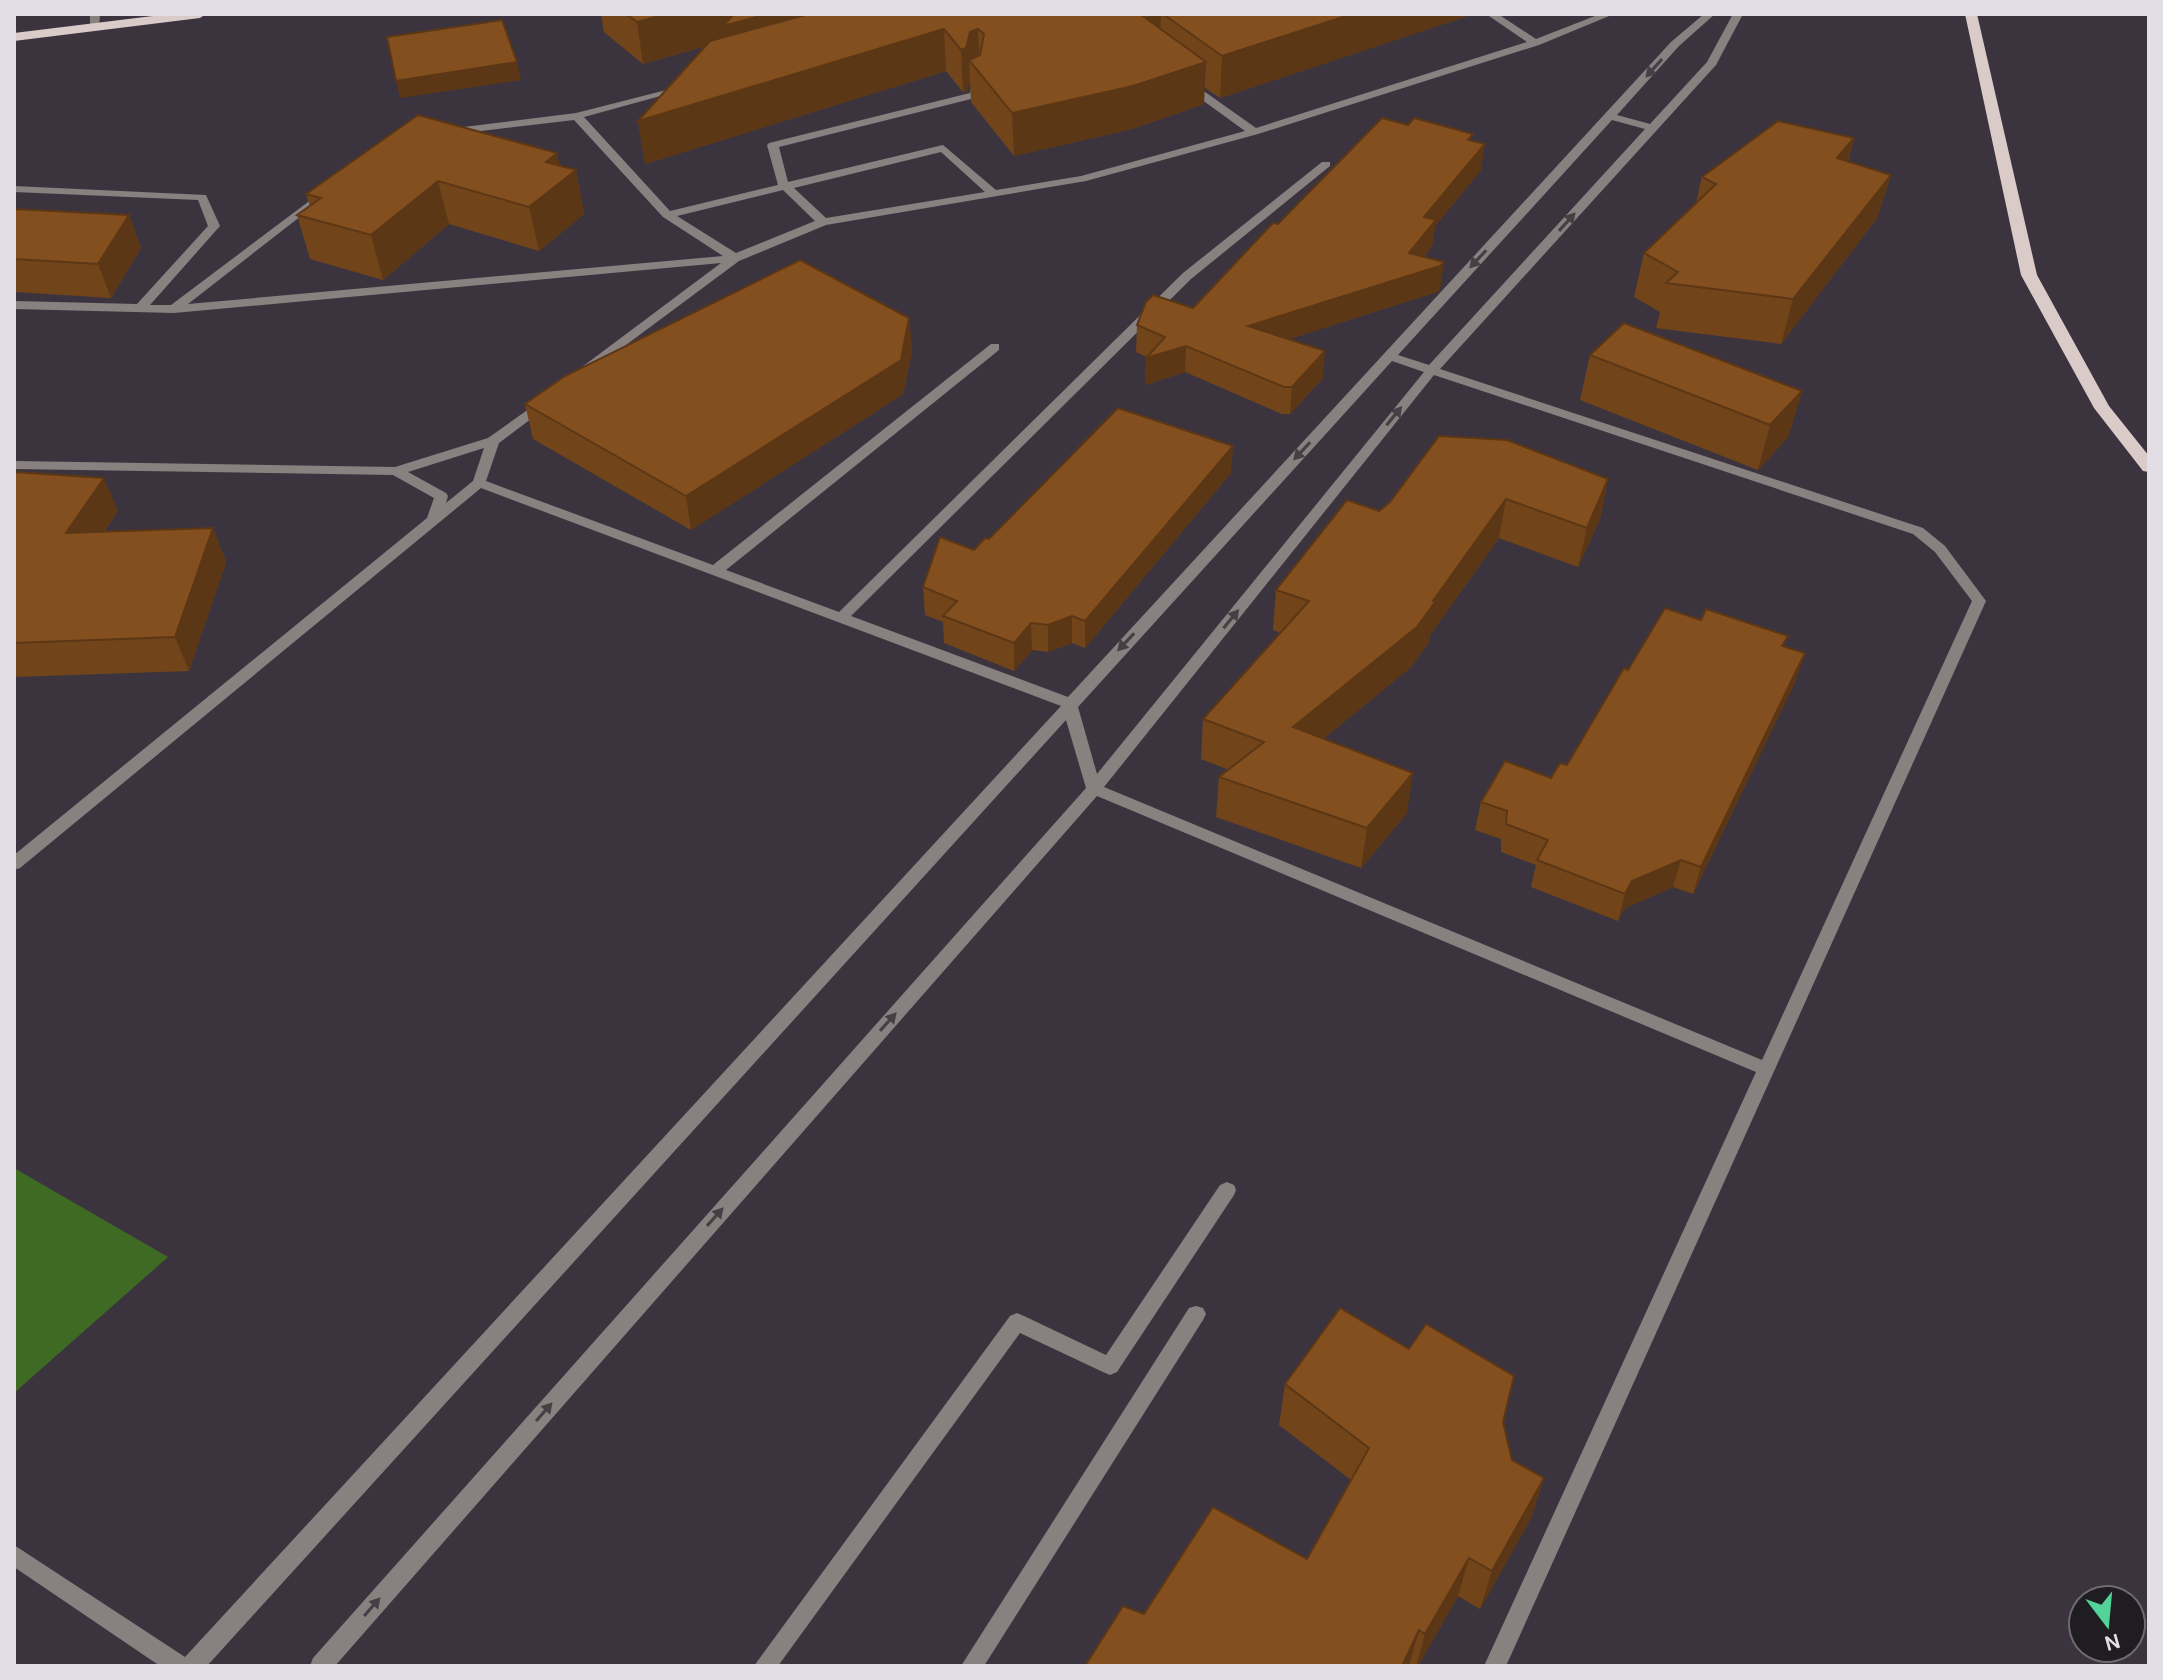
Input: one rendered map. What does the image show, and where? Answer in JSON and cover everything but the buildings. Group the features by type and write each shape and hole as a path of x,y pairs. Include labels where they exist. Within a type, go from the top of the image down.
{"main road":[{"path":"14,37 95,21 200,14"},
{"path":"1971,14 2029,275 2102,408 2149,467"}],"street":[{"path":"1491,14 1535,43"},
{"path":"569,383 735,258 823,222 991,191 1082,179 1254,132 1535,43 1609,14"},
{"path":"192,1666 1069,703 1675,44 1710,14"},
{"path":"321,1666 1094,789 1432,370 1712,63 1738,14"},
{"path":"823,222 783,184 773,145 975,95 978,77"},
{"path":"1181,79 1254,132"},
{"path":"441,132 577,116 696,84"},
{"path":"577,116 667,215 735,258"},
{"path":"1609,116 1653,128"},
{"path":"667,215 783,184 943,148 991,191"},
{"path":"841,618 1187,276 1326,164"},
{"path":"174,309 334,185"},
{"path":"14,189 202,197 214,226 140,308"},
{"path":"14,305 174,309 735,258"},
{"path":"715,571 995,347"},
{"path":"1389,356 1918,531 1940,549 1979,601 1495,1666"},
{"path":"14,465 396,471 493,441 556,393"},
{"path":"14,864 479,483 493,441"},
{"path":"396,471 441,496 433,520"},
{"path":"479,483 1069,703"},
{"path":"1069,703 1094,789"},
{"path":"1094,789 1766,1069"},
{"path":"765,1666 1017,1322 1110,1366 1227,1190"},
{"path":"972,1666 1196,1314"},
{"path":"14,1555 179,1666"}],"green space":[{"path":"14,1168 168,1257 14,1393"}]}
